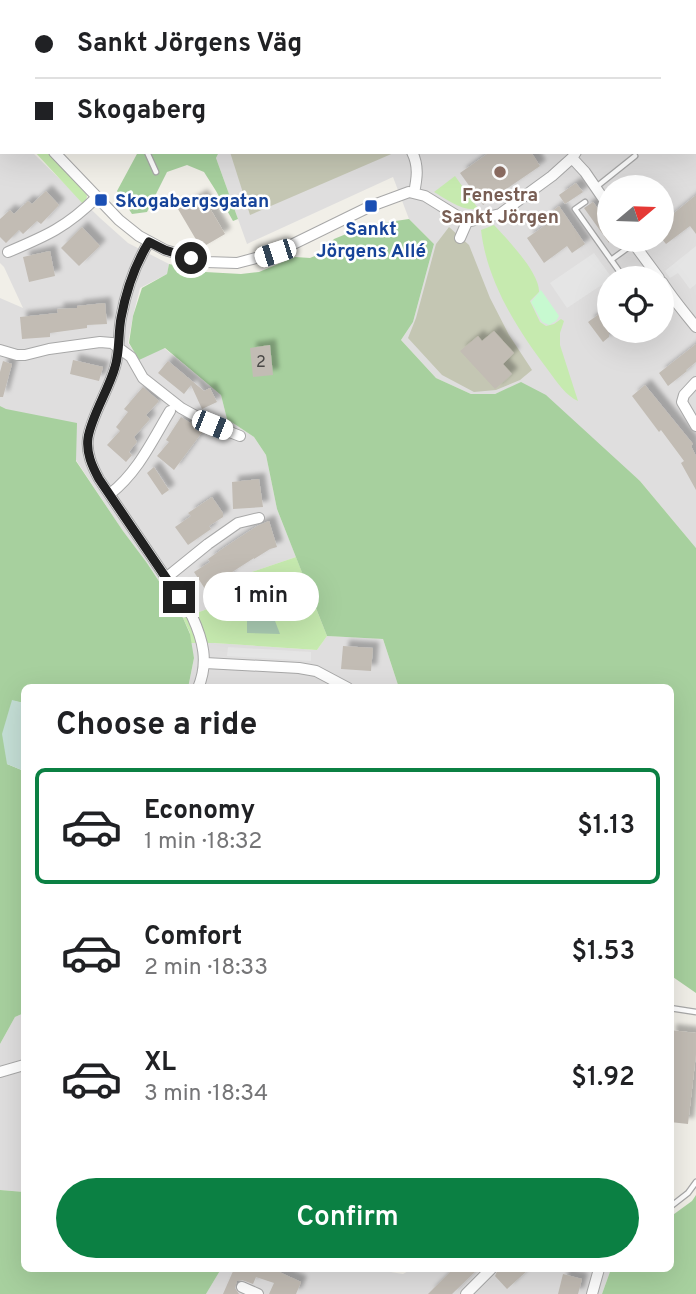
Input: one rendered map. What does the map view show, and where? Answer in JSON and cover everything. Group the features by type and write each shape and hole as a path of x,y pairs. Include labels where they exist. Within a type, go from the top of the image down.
{"street":[{"path":"56,154 119,220 149,242 165,250 221,264 237,263 275,253 391,197 408,192 425,196 467,222 499,214 574,155 596,188"},
{"path":"413,154 417,165 414,193"},
{"path":"8,252 58,230 97,197"},
{"path":"460,237 467,222"},
{"path":"149,242 131,278 121,320 117,363 93,422 88,449 93,468 199,631 205,663 200,684"},
{"path":"674,300 696,327"},
{"path":"0,350 26,355 49,349 100,342 112,343 131,357 144,378 181,408 240,436"},
{"path":"696,382 684,395 682,402 696,426"},
{"path":"110,494 132,474 170,411"},
{"path":"166,578 237,523 259,519"},
{"path":"205,663 307,670 341,684"},
{"path":"0,1072 21,1066"},
{"path":"467,1294 488,1272"},
{"path":"592,1294 598,1272"},
{"path":"242,1287 258,1294"}],"lane":[{"path":"148,154 156,172"},
{"path":"596,188 635,156"},
{"path":"585,202 575,209 615,266"},
{"path":"611,260 620,252"},
{"path":"674,1009 696,1012"},
{"path":"674,1204 688,1194 696,1182"}],"shaded area":[{"path":"0,154 34,154 128,243 169,264 167,274 140,288 128,343 139,359 164,348 221,395 227,419 254,437 266,455 277,509 296,557 243,575 238,587 210,608 183,618 76,460 0,406 0,298 23,308 0,263"},
{"path":"218,154 696,154 696,548 640,481 521,383 495,394 471,394 436,378 401,340 413,322 434,244 409,219 393,177 247,244 216,158"},
{"path":"231,154 391,154 250,215"},
{"path":"449,227 469,245 490,298 509,335 532,370 520,380 496,390 474,392 442,375 408,338 436,244"},
{"path":"696,246 696,284 690,289 678,273 674,276 674,266 671,266"},
{"path":"594,253 603,266 597,266 597,288 567,308 550,283"},
{"path":"327,636 383,639 398,684 189,684 194,658 190,643 317,650"},
{"path":"228,647 311,652 311,661 227,656"},
{"path":"12,700 21,702 21,770 7,764 2,734"},
{"path":"21,1014 21,1192 0,1190 0,1044 15,1017"},
{"path":"219,1272 610,1272 602,1294 206,1294"}],"green space":[{"path":"37,154 50,154 86,194 83,204"},
{"path":"137,154 218,154 216,158 238,219 233,221 204,172 187,165 167,172 147,212 132,214 117,191"},
{"path":"455,176 476,209 460,206 434,192"},
{"path":"409,219 434,244 413,322 401,340 436,378 471,394 495,394 521,382 546,395 640,481 696,548 696,993 674,978 674,684 398,684 383,639 327,636 277,509 266,455 254,437 227,419 221,395 165,348 139,360 129,343 133,316 142,288 167,274 169,264 205,272 259,272 295,257 310,258 322,253 334,239 368,225"},
{"path":"494,225 534,275 539,292 530,301 540,322 546,326 561,319 564,321 560,345 578,401 565,392 554,379 505,304 490,268 481,230"},
{"path":"541,290 559,316 549,325 542,322 531,302"},
{"path":"0,406 77,423 76,461 183,618 190,634 194,658 189,684 21,684 21,702 13,701 7,764 21,770 21,1014 15,1017 0,1044"},
{"path":"296,557 327,636 317,650 190,643 190,633 183,618 210,608 238,587 243,575"},
{"path":"272,613 280,634 247,633 247,618"},
{"path":"0,1190 21,1192 21,1272 219,1272 206,1294 0,1294"},
{"path":"696,1195 696,1294 602,1294 610,1272 674,1272 674,1214"}],"building":[{"path":"487,154 532,154 540,166 483,205 460,173"},
{"path":"576,183 583,192 565,204 559,195"},
{"path":"46,191 59,205 41,224 37,221 23,234 19,230 6,243 0,237 0,219 10,210 14,214 28,201 32,204"},
{"path":"202,195 225,234 201,248 178,209"},
{"path":"696,195 696,234 690,226 674,238 674,213"},
{"path":"593,202 597,207 597,226 584,208"},
{"path":"559,206 585,244 572,253 567,246 544,263 527,238 550,222 546,216"},
{"path":"82,227 100,246 79,266 61,248"},
{"path":"50,251 55,276 29,282 23,257"},
{"path":"105,303 107,324 87,325 87,328 50,333 50,337 22,339 20,317 58,313 57,309"},
{"path":"597,316 597,334 588,322"},
{"path":"494,331 514,353 503,364 512,374 495,389 460,351 478,336 482,341"},
{"path":"696,344 696,362 668,386 659,373"},
{"path":"270,345 273,375 253,377 250,348"},
{"path":"73,360 103,367 99,381 70,374"},
{"path":"3,361 12,364 3,397 0,397 0,372"},
{"path":"168,361 204,391 210,388 217,402 202,409 191,385 184,394 158,373"},
{"path":"645,385 693,444 691,446 696,456 696,490 681,463 684,461 632,396"},
{"path":"143,387 159,401 146,415 150,419 134,437 137,442 129,452 132,455 126,462 107,445 120,431 116,427 128,412 124,409"},
{"path":"181,417 203,431 174,470 157,456 169,442 166,440"},
{"path":"154,467 169,490 162,495 147,473"},
{"path":"259,479 263,507 233,509 232,482"},
{"path":"212,497 223,517 188,545 175,527 191,516 188,513"},
{"path":"269,521 277,547 229,574 230,576 207,592 194,572 210,562 208,559 225,547"},
{"path":"343,646 373,648 371,671 341,669"},
{"path":"674,1030 696,1033 688,1124 674,1122"},
{"path":"233,1272 279,1272 301,1282 296,1294 269,1294 274,1283 256,1277 253,1284 237,1281 235,1288 239,1294 223,1294"},
{"path":"450,1272 475,1272 452,1294 428,1294"},
{"path":"497,1272 526,1272 507,1289 495,1276"},
{"path":"563,1274 582,1279 578,1294 558,1294"}],"place":[{"name":"Fenestra Sankt Jörgen","path":"500,172"},
{"name":"Skogabergsgatan","path":"101,200"},
{"name":"Sankt Jörgens Allé","path":"371,206"}],"route":[{"path":"179,597 99,479 90,459 88,441 117,363 121,320 131,278 139,259 149,242 191,258"}]}
